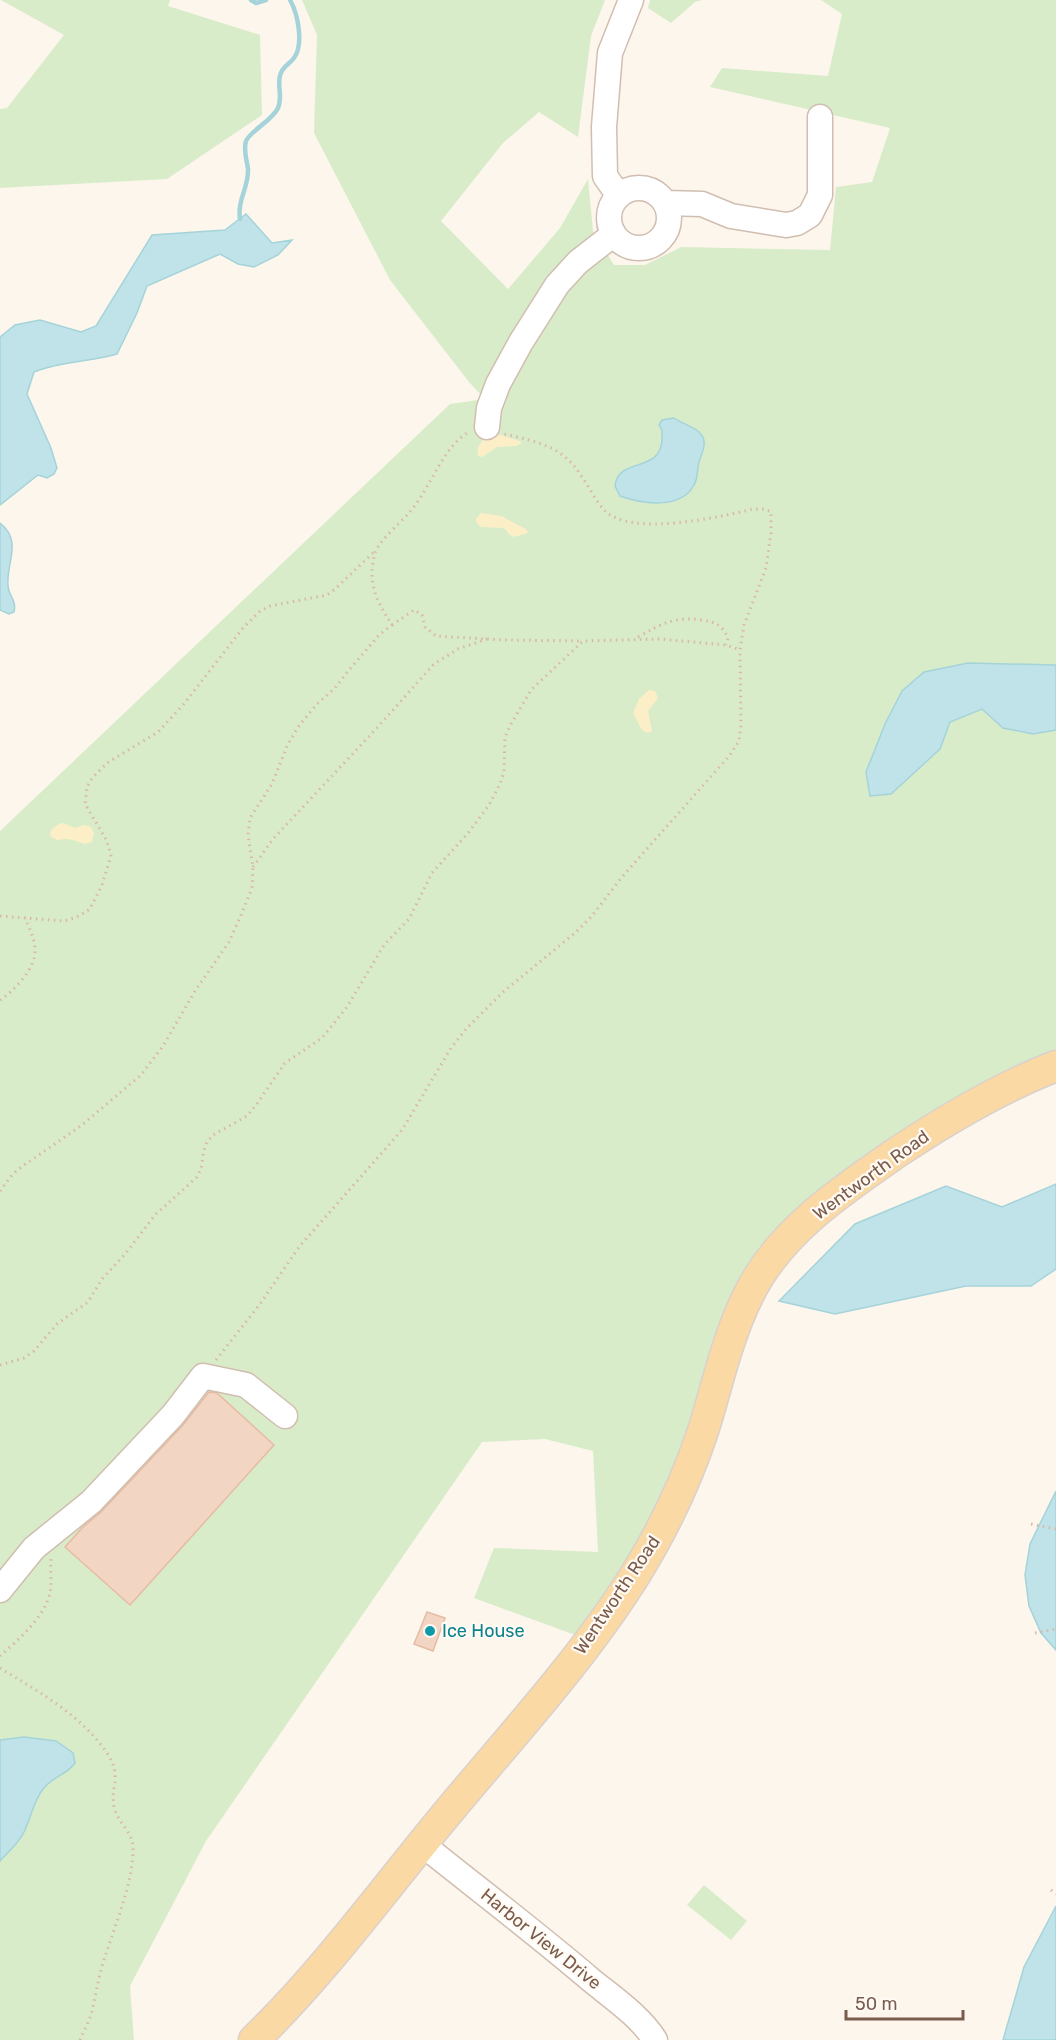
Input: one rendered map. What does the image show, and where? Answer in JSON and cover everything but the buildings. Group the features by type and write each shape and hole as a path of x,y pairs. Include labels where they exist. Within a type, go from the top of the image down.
{"main road":[{"name":"Wentworth Road","path":"254,2040 323,1967 553,1686 598,1628 640,1568 689,1470 748,1295 768,1264 791,1236 818,1211 876,1167 969,1107 1056,1066"}],"street":[{"path":"619,196 605,176 604,128 610,53 631,0"},
{"path":"665,203 702,204 731,216 786,225 797,223 810,215 820,195 820,117"},
{"path":"641,188 659,195 669,215 669,225 659,242 642,249 633,248 623,243 614,234 609,221 610,210 619,196 631,189 641,188"},
{"path":"487,427 489,408 498,384 557,285 578,262 614,234"},
{"path":"0,1590 34,1548 91,1502 173,1415 203,1376 246,1385 285,1416"},
{"name":"Harbor View Drive","path":"422,1844 534,1932 609,1995 641,2023 655,2040"}],"path":[{"path":"0,916 64,921 77,917 90,909 111,856 107,842 85,804 87,787 92,778 107,763 158,732 183,705 243,628 260,610 327,594 335,589 413,509 449,449 469,431 487,427 495,432 558,450 574,463 606,512 618,519 636,522 686,523 753,509 764,509 771,512 771,533 766,568 744,625 740,650 741,725 739,741 730,756 629,869 591,917 503,992 466,1029 402,1130 299,1247 260,1304 203,1376"},
{"path":"376,549 371,574 373,590 392,626"},
{"path":"0,1191 20,1168 82,1125 141,1075 153,1061 228,942 252,888 253,867 248,835 250,818 272,784 298,727 335,688 363,652 392,626 414,610 422,615 425,627 436,636 583,641 636,638 726,645 740,650"},
{"path":"636,638 671,620 686,617 714,622 721,626 728,638 726,645"},
{"path":"253,867 273,839 434,664 458,649 488,639"},
{"path":"0,1365 34,1351 57,1324 87,1302 102,1279 126,1253 155,1215 197,1177 201,1169 204,1150 213,1135 247,1116 285,1063 322,1038 336,1021 384,945 409,919 432,873 469,832 489,804 504,772 505,737 531,690 583,641"},
{"path":"0,1000 9,994 30,967 36,952 25,917"},
{"path":"1031,1524 1056,1529"},
{"path":"0,1656 38,1617 50,1592 51,1533"},
{"path":"1035,1633 1056,1629"},
{"path":"0,1668 66,1710 84,1726 106,1752 113,1763 116,1777 115,1810 129,1831 133,1844 132,1865 125,1891 100,1972 90,2016 80,2040"},
{"path":"1051,1890 1056,1894"}],"green space":[{"path":"1,0 170,0 168,6 260,35 262,115 167,179 0,188 0,109 7,108 64,35"},
{"path":"302,0 605,0 591,36 578,137 539,112 503,143 441,221 508,289 560,228 588,179 593,231 614,265 645,265 681,247 830,250 836,187 872,182 890,128 710,87 722,68 828,76 842,14 821,0 1056,0 1056,1058 811,1202 690,1431 645,1541 578,1636 474,1598 494,1548 598,1552 593,1451 545,1439 482,1442 206,1841 130,1986 134,2040 0,2040 0,831 450,404 485,399 469,382 390,280 314,133 317,35"},
{"path":"650,0 702,0 695,2 671,23 648,8"},
{"path":"704,1885 747,1921 731,1940 687,1905"}],"sand":[{"path":"492,434 522,442 517,446 497,447 482,457 478,456 477,452 481,443"},
{"path":"481,513 501,516 526,529 528,533 514,537 504,528 481,527 476,519"},
{"path":"649,690 655,691 658,698 648,711 652,731 648,733 642,730 633,713 639,699"},
{"path":"63,823 75,828 84,825 91,827 94,833 92,842 85,844 65,839 56,840 50,832"}],"water":[{"path":"246,214 272,243 292,240 278,255 254,267 238,264 220,254 147,286 117,354 34,372 27,394 51,448 57,468 54,474 47,478 38,475 0,505 0,337 15,325 40,320 81,332 96,326 152,235 225,230"},
{"path":"674,418 696,430 704,439 694,485 688,493 671,502 650,503 620,496 615,486 618,477 631,467 655,456 660,449 662,438 659,425 662,420"},
{"path":"0,523 11,537 12,545 8,585 15,608 14,612 9,614 0,610"},
{"path":"968,663 1056,665 1056,730 1033,734 1003,728 982,709 950,722 940,749 891,794 870,796 866,772 885,724 902,691 924,672"},
{"path":"1056,1184 1056,1269 1031,1286 966,1286 835,1314 779,1301 855,1224 946,1186 1002,1207"},
{"path":"1056,1491 1056,1650 1041,1633 1029,1606 1025,1575 1030,1544"},
{"path":"24,1737 56,1741 73,1753 75,1763 43,1789 22,1836 0,1861 0,1740"},
{"path":"1056,1906 1056,2040 1003,2040 1024,1967"}],"waterway":[{"path":"251,0 256,3 266,0"},
{"path":"240,219 240,206 248,176 246,141 278,108 281,73 294,58 299,45 297,21 290,0"}],"place":[{"name":"Ice House","path":"430,1631"}]}
